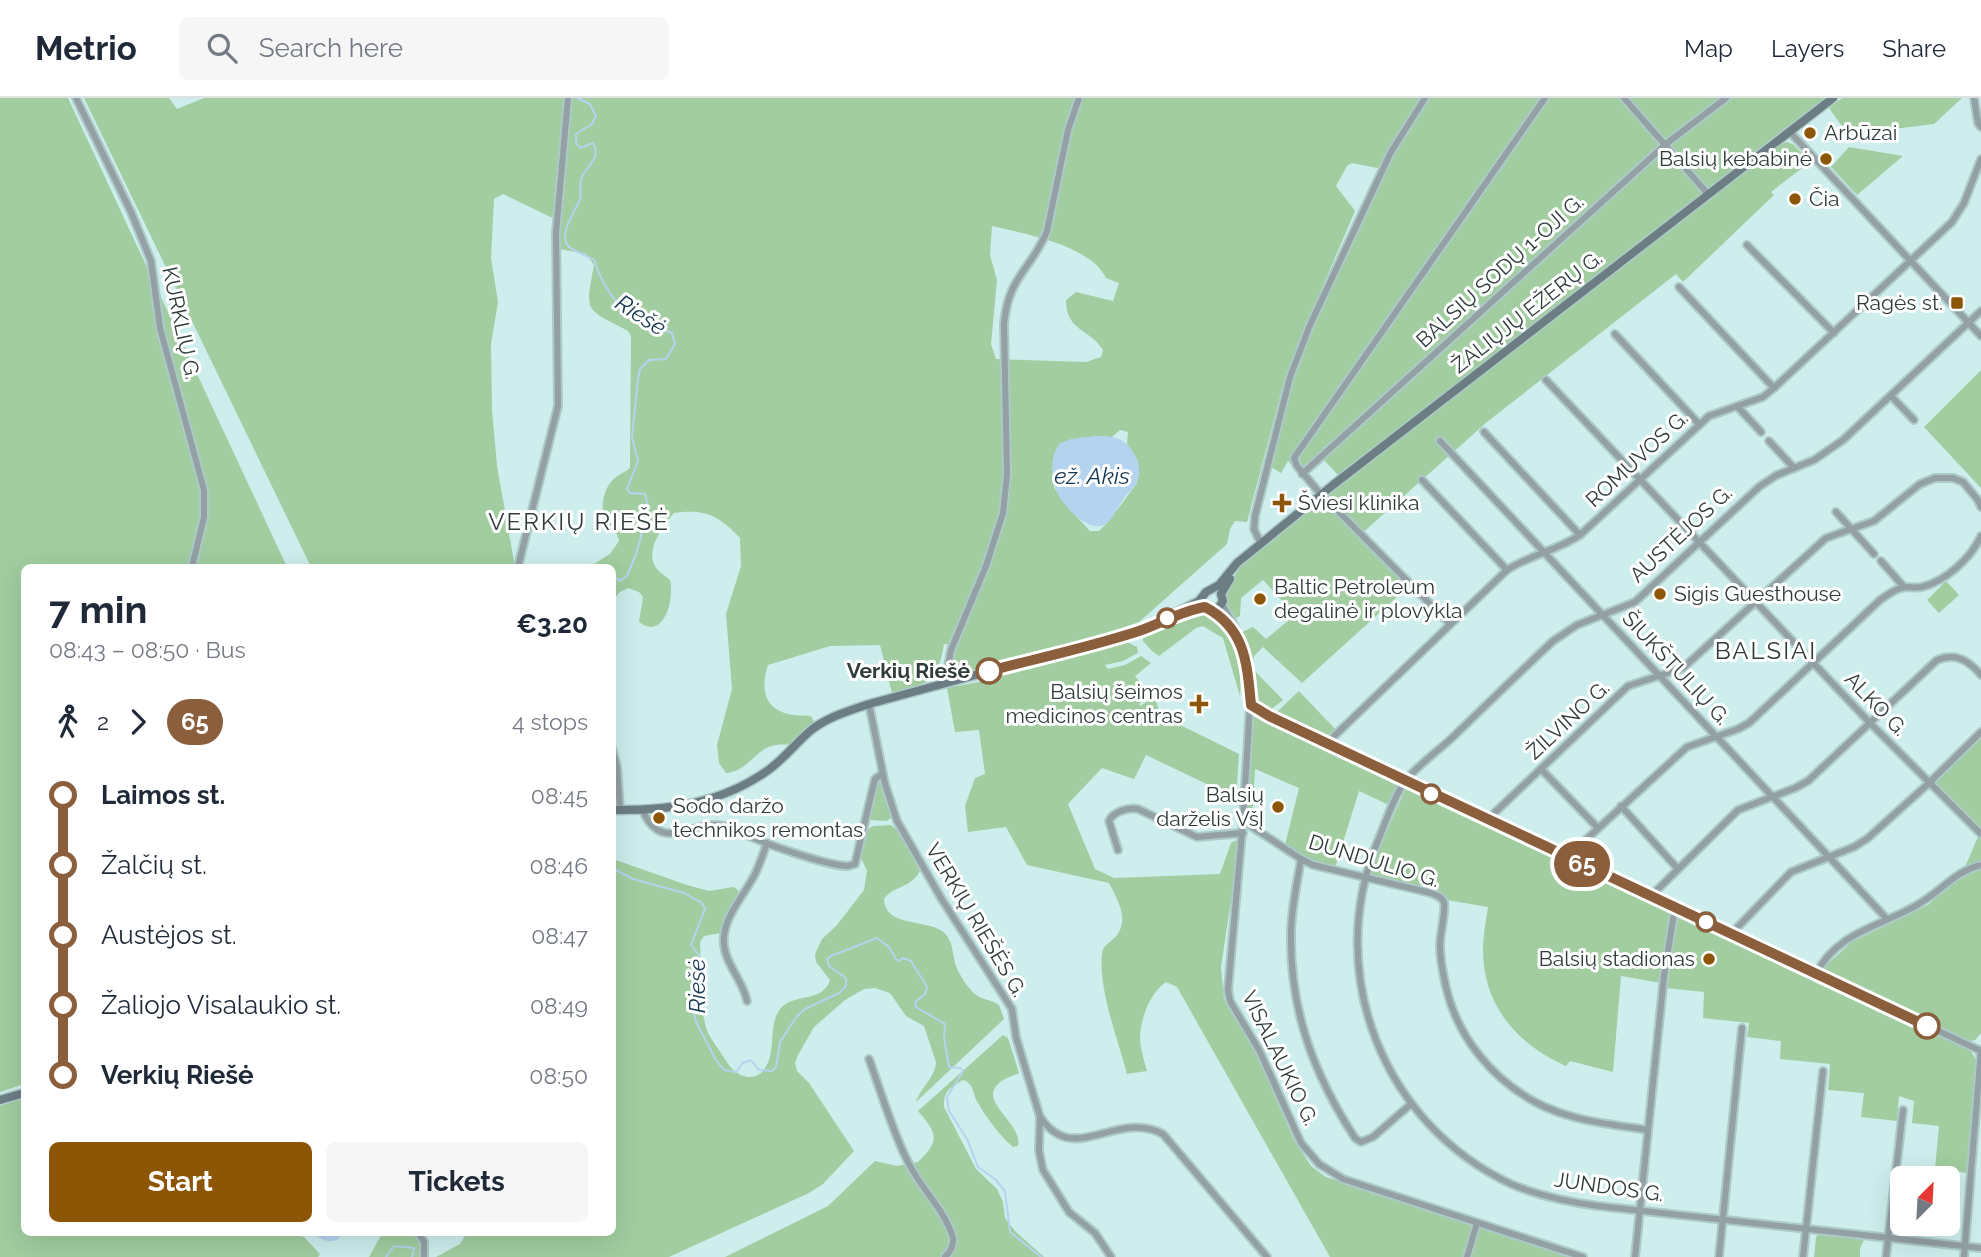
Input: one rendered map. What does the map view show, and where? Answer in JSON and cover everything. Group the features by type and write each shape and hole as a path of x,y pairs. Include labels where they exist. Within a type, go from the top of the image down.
{"main road":[{"name":"ŽALIŲJŲ EŽERŲ G.","path":"1217,592 1246,557 1322,494 1833,98"},
{"path":"616,810 643,811 681,807 730,792 769,770 820,724 869,704 1141,630 1169,617 1203,597 1208,591 1217,592 1222,604 1169,617"},
{"path":"1203,597 1209,608"},
{"path":"0,1100 21,1094"}],"street":[{"name":"KURKLIŲ G.","path":"76,98 131,212 151,261 160,328 204,490 204,517 193,564"},
{"path":"519,564 558,408 556,233 568,98"},
{"path":"951,681 948,667 951,650 986,566 1003,513 1007,475 1004,324 1007,303 1015,282 1043,242 1068,130 1079,98"},
{"path":"1261,544 1254,529 1255,516 1296,358 1385,164 1408,121 1425,98"},
{"path":"1450,624 1302,474 1294,462 1295,454 1545,98"},
{"path":"1624,98 1708,194"},
{"name":"BALSIŲ SODŲ 1-OJI G.","path":"1302,474 1666,144 1726,98"},
{"path":"1974,98 1981,127"},
{"path":"1789,131 1981,336"},
{"name":"ROMUVOS G.","path":"1326,743 1507,570 1580,535 1709,416 1763,397 1774,388 1911,261 1958,213 1981,159"},
{"path":"1747,246 1833,333"},
{"path":"1679,287 1774,388"},
{"name":"AUSTĖJOS G.","path":"1405,781 1553,642 1577,625 1635,602 1760,485 1828,452 1981,311"},
{"path":"1615,334 1699,424"},
{"name":"ALKO G.","path":"1546,380 1928,784 1981,834"},
{"path":"1891,396 1914,420"},
{"path":"1737,406 1761,432"},
{"path":"1483,432 1580,535"},
{"name":"ŠIUKŠTULIŲ G.","path":"1440,441 1887,919"},
{"path":"1769,441 1794,468"},
{"name":"ŽILVINO G.","path":"1487,820 1628,686 1683,668 1819,542 1881,516 1920,484 1935,478 1953,478 1963,482 1981,508"},
{"path":"1422,480 1507,570"},
{"path":"1836,512 1874,554"},
{"path":"1567,857 1686,747 1749,723 1880,600 1904,587 1923,586 1945,576 1971,552 1981,536"},
{"path":"1881,561 1904,587"},
{"name":"VISALAUKIO G.","path":"1222,604 1239,638 1251,705 1244,821 1228,990 1230,1002 1259,1050 1301,1143 1319,1164 1343,1179 1583,1257"},
{"path":"1209,608 1223,618 1239,638"},
{"path":"1651,896 1738,810 1808,781 1937,660 1952,656 1959,658 1973,666 1981,675"},
{"name":"VERKIŲ RIEŠĖS G.","path":"869,704 882,774 897,821 1012,1009 1016,1037 1040,1117 1039,1151 1044,1170 1069,1212 1095,1233 1111,1257"},
{"path":"1251,705 1487,820 1981,1050 1964,1257"},
{"path":"1731,934 1791,872 1862,843 1981,732"},
{"path":"616,763 616,810"},
{"path":"1541,769 1597,827"},
{"path":"643,811 651,824 667,833 682,834 706,826 721,825 767,843 841,866 855,864 875,779 882,774"},
{"name":"JUNDOS G.","path":"1405,781 1366,877 1357,939 1360,990 1378,1046 1395,1081 1411,1104 1452,1147 1509,1183 1539,1195 1571,1202 1981,1248"},
{"path":"1620,806 1678,869"},
{"path":"1118,850 1109,821 1114,814 1131,808 1197,837 1242,833"},
{"name":"DUNDULIO G.","path":"1244,821 1313,865 1431,893 1444,902 1440,946 1446,989 1463,1031 1490,1068 1523,1095 1553,1111 1570,1117 1648,1130"},
{"path":"747,1001 744,989 729,962 724,938 729,919 756,872 767,843"},
{"path":"1301,859 1291,933 1293,976 1308,1044 1323,1086 1355,1138 1361,1142 1373,1137 1411,1104"},
{"path":"1816,974 1825,959 1857,932 1920,904 1965,870 1981,865"},
{"path":"1635,1257 1664,976 1675,907"},
{"path":"1719,1257 1742,1028"},
{"path":"869,1059 904,1154 939,1208 953,1239 953,1246 945,1257"},
{"path":"1803,1257 1823,1071"},
{"path":"1886,1257 1903,1110"},
{"path":"1040,1117 1051,1132 1066,1139 1084,1138 1135,1126 1163,1134 1267,1257"},
{"path":"1467,1257 1477,1223"},
{"path":"420,1236 424,1242 424,1257"}],"green space":[{"path":"0,98 68,98 286,564 21,564 21,1085 0,1092"},
{"path":"84,98 169,98 177,109 204,98 1421,98 1380,166 1377,168 1352,163 1347,166 1336,186 1355,211 1295,351 1282,389 1247,522 1235,521 1227,544 1139,622 1069,646 961,673 952,668 951,658 956,645 944,644 938,667 929,680 892,693 880,645 830,646 768,665 764,682 770,704 784,713 811,716 814,722 790,745 768,747 743,767 726,773 719,763 717,745 732,689 726,614 741,566 740,538 710,515 694,512 674,513 660,532 652,555 658,570 670,580 671,598 661,622 655,626 647,626 639,622 643,597 639,592 628,588 616,597 616,564 594,564 610,554 619,541 605,518 603,499 612,481 630,468 631,336 628,331 603,318 591,307 589,292 594,265 586,254 560,249 559,221 503,194 494,199 491,258 498,302 491,344 492,410 497,466 514,564 310,564","holes":["992,226 1038,237 1072,249 1098,267 1106,278 1119,283 1113,301 1076,292 1066,300 1070,318 1103,350 1101,357 1086,362 996,359 991,344 997,280 990,255","1120,430 1128,432 1127,445 1138,461 1137,483 1109,521 1099,531 1090,531 1066,505 1054,487 1095,436 1112,437"]},
{"path":"1428,98 1825,98 1340,477 1323,459 1301,476 1288,461 1281,473 1271,467 1290,390 1304,348 1401,139"},
{"path":"1842,98 1962,98 1934,124 1886,130 1841,125 1829,108"},
{"path":"1788,142 1810,162 1771,192 1774,195 1683,282 1676,274 1487,422 1360,535 1407,584 1407,588 1302,683 1263,647 1254,656 1253,669 1283,700 1269,711 1262,706 1257,698 1240,633 1253,627 1266,639 1295,615 1263,580 1241,598 1240,616 1233,620 1227,605 1228,592 1241,566 1375,456 1780,143"},
{"path":"1849,147 1903,156 1857,195 1831,167"},
{"path":"1981,370 1981,488 1924,427"},
{"path":"1946,581 1959,595 1939,613 1927,600"},
{"path":"1203,610 1220,617 1220,624 1230,640 1237,658 1240,696 1223,638 1203,626 1196,628 1159,656 1143,641 1143,635 1171,627 1187,613"},
{"path":"1125,641 1137,647 1138,653 1123,661 1105,665 1108,669 1125,665 1141,656 1151,663 1135,676 1151,696 1139,704 1140,706 1155,696 1160,715 1239,754 1236,798 1146,755 1134,779 1102,768 1068,804 1095,869 1114,878 1220,874 1231,843 1240,841 1221,967 1224,999 1258,1057 1293,1138 1311,1166 1326,1177 1574,1257 1330,1257 1177,987 1166,982 1151,999 1142,1022 1140,1041 1147,1071 1127,1074 1106,998 1102,967 1103,949 1121,927 1122,913 1116,898 1109,883 1027,865 1006,827 968,832 965,806 975,778 985,774 979,730 955,732 947,688 984,681 1005,669"},
{"path":"1299,691 1336,730 1324,738 1277,716 1278,711"},
{"path":"1256,714 1401,783 1391,806 1359,791 1335,868 1301,857 1285,845 1299,788 1255,769 1252,822 1247,811 1253,719"},
{"path":"1981,737 1981,1033 1975,1040 1970,1041 1833,978 1824,967 1852,942 1928,905 1961,876 1978,837 1929,787"},
{"path":"877,781 880,781 892,817 887,821 869,820 868,817"},
{"path":"1407,786 1669,910 1661,983 1621,976 1613,1072 1570,1061 1566,1066 1533,1047 1506,1021 1489,989 1485,970 1483,945 1488,907 1447,900 1441,894 1372,875 1370,868"},
{"path":"891,825 898,831 920,871 912,881 884,899 886,908 898,918 942,931 951,943 956,966 966,984 977,995 999,1005 1004,1019 916,1102 933,1073 936,1062 924,1026 906,1016 890,993 875,988 864,989 845,1000 814,1027 795,1063 797,1071 809,1083 854,1151 823,1184 809,1193 669,1257 436,1257 460,1244 465,1236 616,1236 616,860 709,891 734,887 738,890 739,895 721,933 704,936 700,942 702,1002 705,1024 713,1042 732,1069 751,1077 761,1073 770,1058 774,1023 781,1008 787,1003 821,992 830,980 816,962 815,954 822,939 837,925 864,890 867,871 860,856 865,831 873,826"},
{"path":"1680,914 1970,1050 1976,1060 1976,1067 1968,1173 1960,1172 1960,1166 1935,1166 1939,1126 1912,1123 1914,1101 1899,1096 1897,1121 1861,1117 1864,1093 1828,1090 1830,1064 1780,1059 1781,1041 1747,1037 1749,1023 1703,1018 1704,992 1666,988 1676,917"},
{"path":"1003,1035 1008,1038 1019,1073 999,1083 993,1097 1014,1129 1018,1146 1013,1147 994,1126 967,1081 963,1080 949,1090 944,1107 976,1169 997,1189 1003,1202 1005,1218 1015,1231 1044,1257 725,1257 828,1206 875,1161 897,1166 918,1162 930,1148 934,1137 930,1126 918,1111"},
{"path":"21,1099 21,1236 299,1236 304,1237 320,1254 318,1257 0,1257 0,1106"},
{"path":"1819,1234 1865,1238 1860,1248 1860,1257 1814,1257 1816,1237"},
{"path":"381,1236 417,1236 420,1239 421,1257 369,1257"}],"water":[{"name":"ež. Akis","path":"1108,436 1126,443 1136,458 1139,471 1136,484 1111,519 1096,526 1081,520 1063,502 1056,490 1052,470 1059,444 1071,439"},
{"path":"316,1236 341,1236 332,1241"}],"waterway":[{"name":"Riešė","path":"577,98 590,104 596,116 592,124 576,134 576,143 580,148 593,143 596,153 581,180 580,199 566,229 566,242 570,248 594,260 606,288 622,307 632,315 672,333 675,344 666,359 649,360 640,369 632,437 638,461 627,489 630,493 645,494 648,506 641,524 641,537 636,554 627,576 620,581 616,578"},
{"name":"Riešė","path":"616,870 633,879 684,893 702,903 705,909 691,945 701,958 702,972 693,1007 696,1022 724,1070 736,1072 743,1063 751,1060 759,1070 772,1071 776,1067 780,1042 797,1016 805,1009 839,993 846,986 846,978 829,966 827,959 831,956 877,938 889,947 896,959 911,961 927,987 925,994 915,1002 916,1007 945,1024 944,1038 949,1067 961,1068 963,1071 947,1097 949,1111 967,1139 978,1167 995,1179 1005,1191 1010,1232 1041,1257"},
{"path":"386,1257 394,1246 414,1248 412,1257"}],"bus line":[{"name":"65","path":"989,671 1141,630 1196,608 1213,610 1239,638 1251,705 1269,716 1927,1026"}],"place":[{"name":"Arbūzai","path":"1810,133"},
{"name":"Balsių kebabinė","path":"1826,159"},
{"name":"Čia","path":"1795,199"},
{"name":"Ragės st.","path":"1957,303"},
{"name":"Šviesi klinika","path":"1282,503"},
{"name":"Sigis Guesthouse","path":"1660,594"},
{"name":"Baltic Petroleum degalinė ir plovykla","path":"1260,599"},
{"name":"Verkių Riešė","path":"989,671"},
{"name":"Balsių šeimos medicinos centras","path":"1199,704"},
{"name":"Balsių darželis VšĮ","path":"1278,807"},
{"name":"Sodo daržo technikos remontas","path":"659,818"},
{"name":"Balsių stadionas","path":"1709,959"}],"district":[{"name":"VERKIŲ RIEŠĖ","path":"579,522"},
{"name":"BALSIAI","path":"1766,651"}]}
